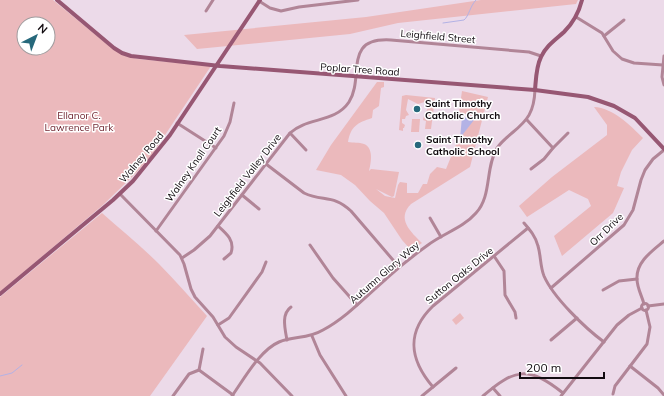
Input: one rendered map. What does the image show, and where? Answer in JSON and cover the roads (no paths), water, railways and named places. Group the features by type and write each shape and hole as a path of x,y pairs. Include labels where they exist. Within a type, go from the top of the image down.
{"main road":[{"name":"Poplar Tree Road","path":"57,0 110,46 122,53 138,57 216,66 535,90 588,97 606,102 635,118 664,149"},
{"path":"535,90 537,72 542,56 548,46 576,17 582,0"},
{"name":"Walney Road","path":"0,294 120,194 132,181 178,123 259,1"}],"street":[{"path":"206,11 213,0"},
{"path":"259,1 270,8 281,11 299,7 358,0"},
{"path":"576,17 604,36 613,51 622,58 634,63 663,65"},
{"path":"604,36 624,20"},
{"name":"Leighfield Street","path":"355,76 357,62 362,50 370,43 382,40 529,52 542,56"},
{"path":"664,56 662,77 664,86"},
{"name":"Leighfield Valley Drive","path":"182,258 201,244 218,226 290,133 302,125 332,116 349,102 355,76"},
{"path":"535,90 533,107 527,120 552,148"},
{"name":"Walney Knoll Court","path":"156,230 216,148 228,128 234,103"},
{"name":"Autumn Glory Way","path":"232,396 257,361 273,345 287,340 312,336 345,316 399,267 429,244 465,223 476,213 485,198 492,157 498,146 504,139 527,120"},
{"path":"178,123 216,148"},
{"path":"290,133 306,150"},
{"path":"531,170 544,159 552,148 568,133"},
{"name":"Orr Drive","path":"551,288 624,225 633,210 645,170 653,159 664,149"},
{"path":"266,164 304,193 311,196 328,198 344,204 399,267"},
{"path":"120,194 176,250 182,258 195,297 213,317 230,343 257,361 292,396"},
{"path":"242,195 259,209"},
{"path":"430,218 440,237"},
{"path":"524,223 537,243 542,270 551,288 588,330 604,342"},
{"path":"218,226 228,235 232,243 231,253 224,259"},
{"name":"Sutton Oaks Drive","path":"432,387 421,372 416,358 414,342 416,331 420,322 433,306 528,228"},
{"path":"483,396 509,377 527,374 544,379 562,395 620,322 628,315 642,308 644,304 637,279 638,271 642,262 664,241"},
{"path":"310,245 333,278 357,305"},
{"path":"494,256 504,271 505,295 515,312 516,318"},
{"path":"218,325 229,318 262,272 266,262"},
{"path":"603,290 619,281 637,279"},
{"path":"644,304 648,306 664,304"},
{"path":"612,394 615,386 644,348 649,338 650,328 646,310 648,306"},
{"path":"287,340 285,315 287,310 291,307"},
{"path":"642,308 646,310"},
{"path":"551,340 577,318"},
{"path":"312,336 320,355 346,396"},
{"path":"199,370 203,349"},
{"path":"630,366 664,395"},
{"path":"422,396 456,368"},
{"path":"199,370 232,396"},
{"path":"173,396 189,374 199,370"},
{"path":"493,388 500,396"}],"water":[{"path":"462,117 474,120 460,138"}],"waterway":[{"path":"443,23 464,20 476,0"},
{"path":"0,376 12,373 22,365"}],"place":[{"name":"Saint Timothy Catholic Church","path":"417,109"},
{"name":"Saint Timothy Catholic School","path":"418,145"}],"park label":[{"name":"Ellanor C. Lawrence Park","path":"79,120"}]}
